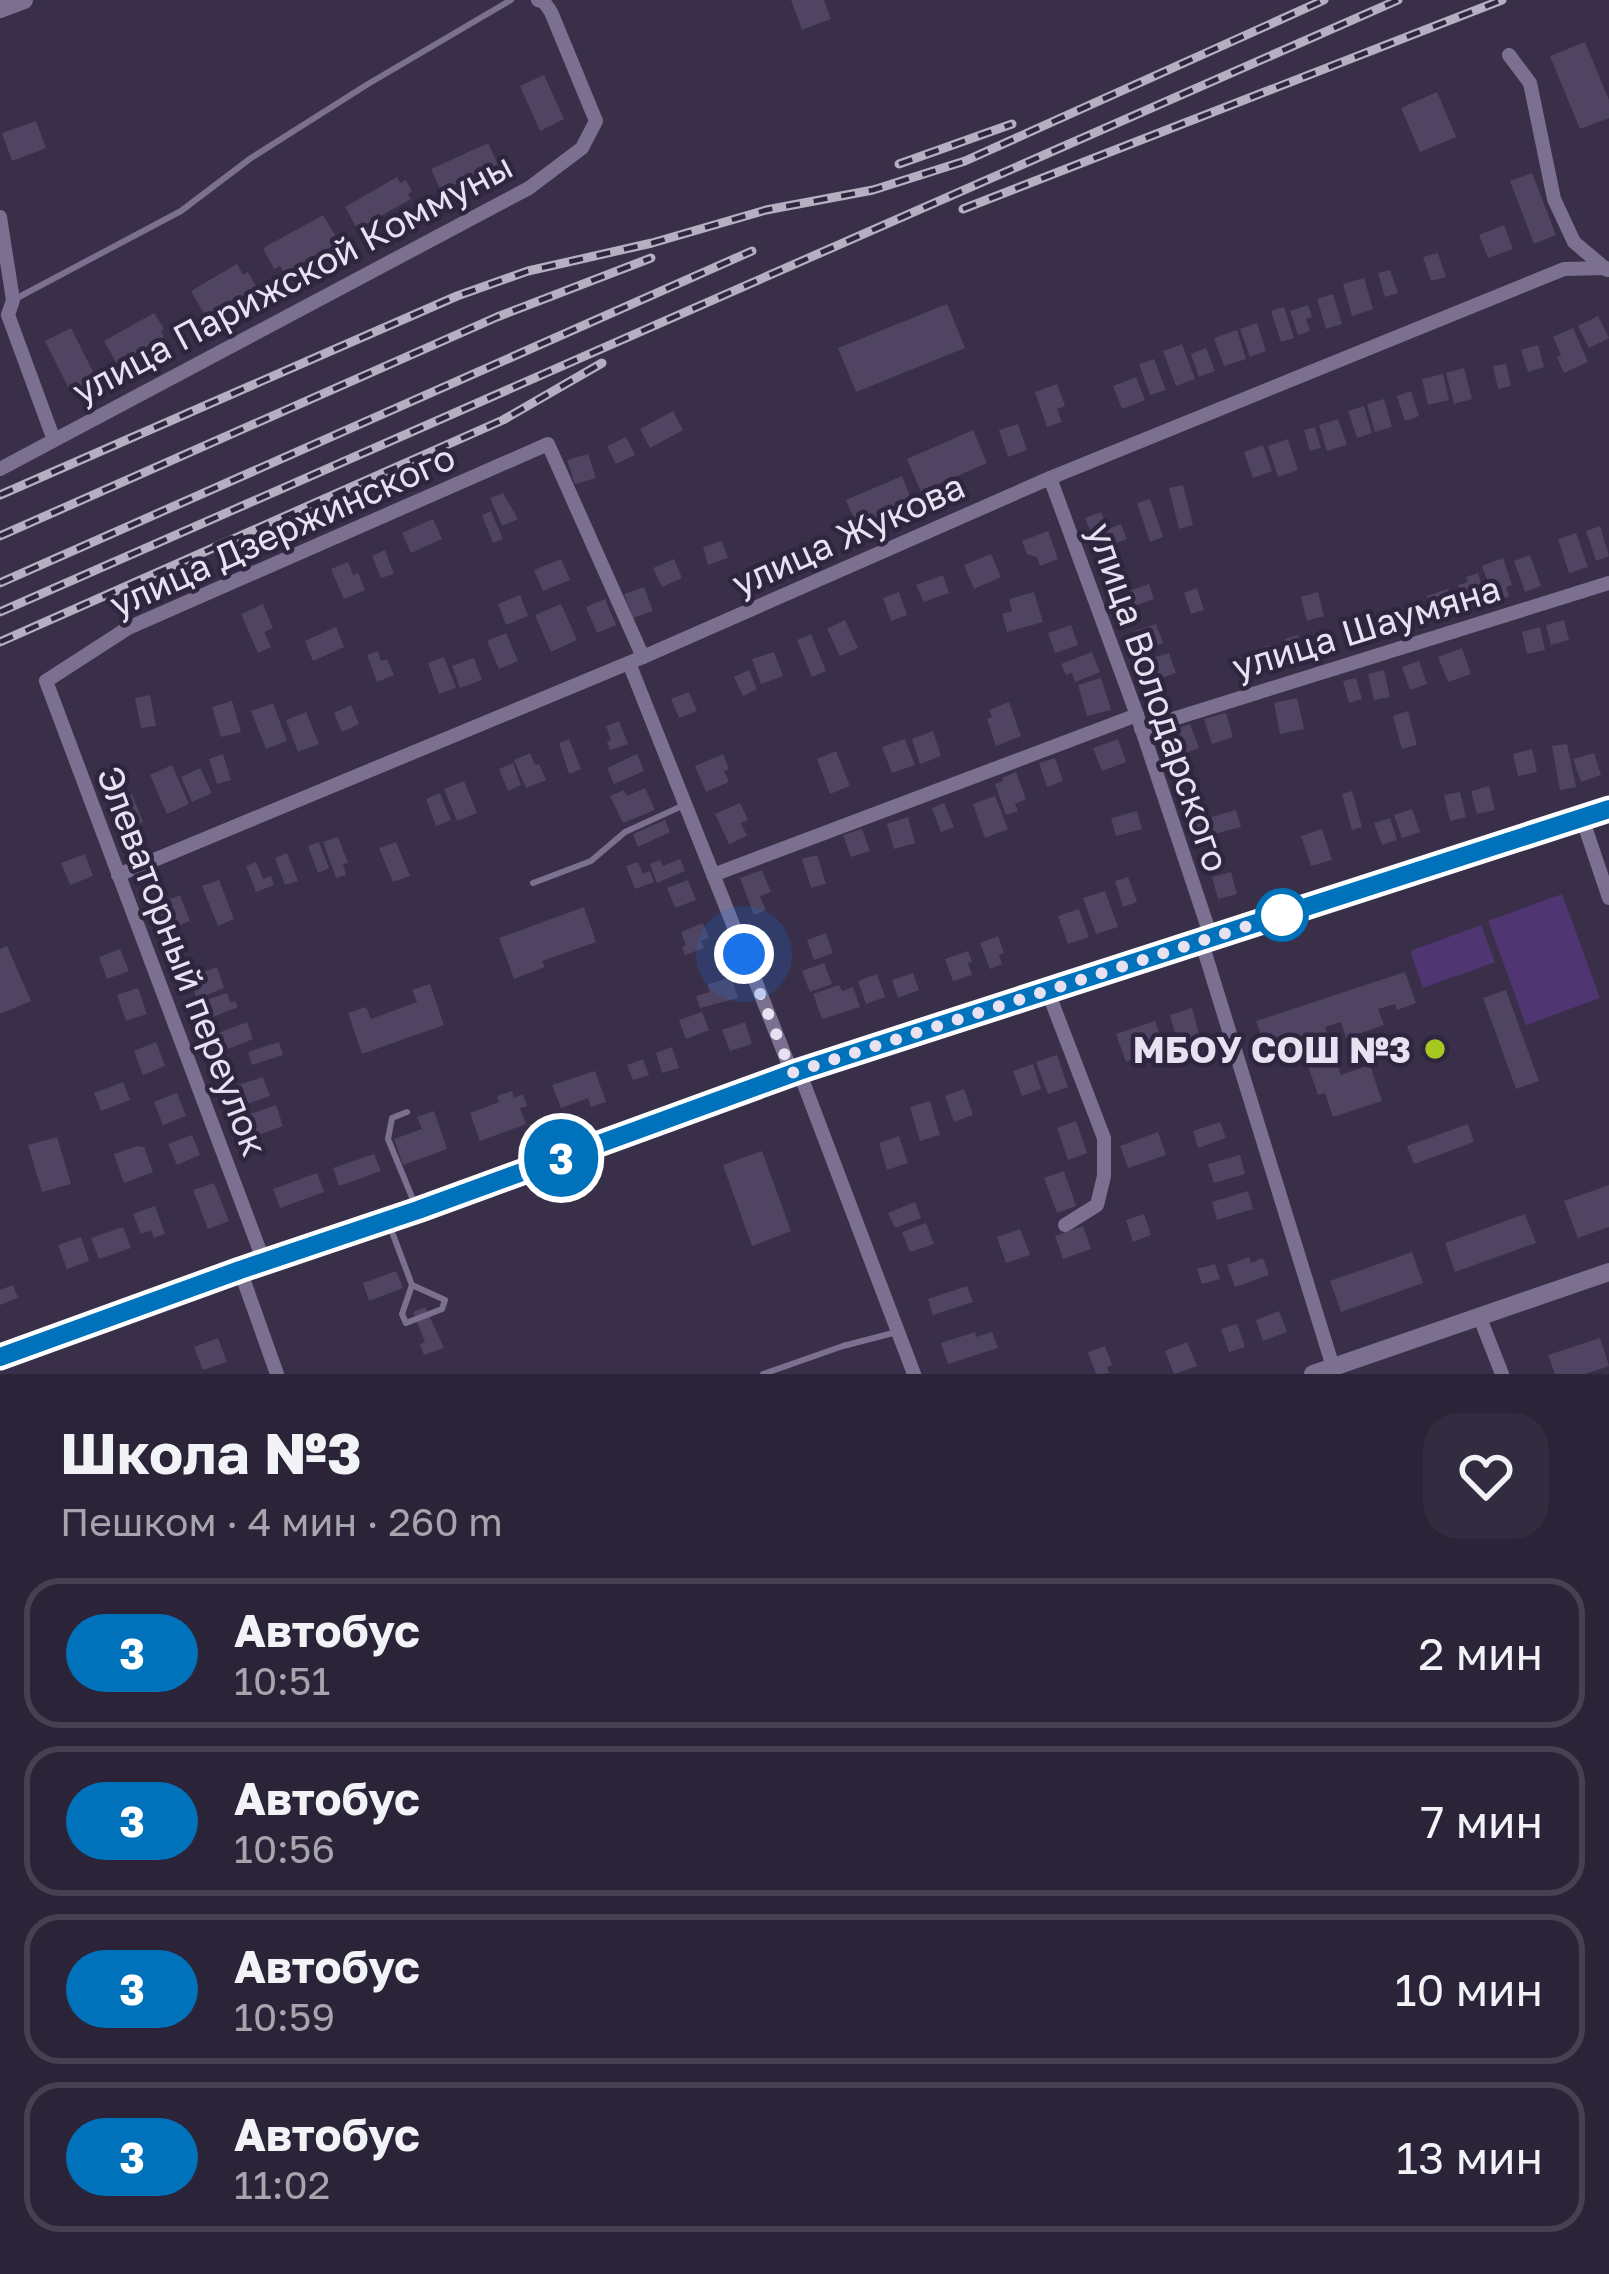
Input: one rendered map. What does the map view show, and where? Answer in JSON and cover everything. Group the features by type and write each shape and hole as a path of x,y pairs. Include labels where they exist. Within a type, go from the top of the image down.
{"main road":[{"path":"0,9 24,0"},
{"path":"0,1357 795,1072 1609,809"},
{"path":"1312,1374 1609,1272"}],"street":[{"name":"улица Парижской Коммуны","path":"0,470 529,188 582,148 596,121 551,12 538,0"},
{"path":"1510,55 1530,83 1554,199 1574,242 1608,270"},
{"path":"0,217 13,300 8,315 54,440"},
{"name":"улица Жукова","path":"118,875 636,660 1050,478 1564,269 1608,270"},
{"name":"улица Дзержинского","path":"46,681 128,628 548,444 636,660"},
{"name":"улица Володарского","path":"1050,478 1139,722 1334,1367"},
{"name":"улица Шаумяна","path":"713,875 1139,722 1609,583"},
{"path":"636,660 685,805 914,1374"},
{"name":"Элеваторный переулок","path":"46,681 264,1262"},
{"path":"1582,818 1609,898"},
{"path":"1048,992 1104,1138 1104,1176 1097,1204 1065,1225"},
{"path":"240,1270 277,1374"},
{"path":"1480,1318 1502,1374"}],"lane":[{"path":"13,300 182,211 251,158 512,0"},
{"path":"532,883 591,861 625,832 685,805"},
{"path":"407,1112 392,1118 388,1139 418,1210"},
{"path":"387,1220 412,1285 402,1315 406,1323 442,1309 445,1300 412,1285"},
{"path":"763,1374 897,1332"}],"shaded area":[{"path":"1562,894 1600,998 1526,1025 1488,921"},
{"path":"1481,925 1495,962 1423,988 1410,951"}],"building":[{"path":"791,0 824,0 831,19 802,30"},
{"path":"1585,42 1609,100 1609,118 1580,129 1550,56"},
{"path":"544,75 564,119 540,131 520,86"},
{"path":"1437,92 1456,137 1420,152 1401,108"},
{"path":"36,121 46,148 12,161 2,133"},
{"path":"488,143 498,164 441,191 431,169"},
{"path":"1532,173 1556,235 1534,244 1510,181"},
{"path":"397,177 400,183 406,180 411,199 357,229 345,207"},
{"path":"323,215 339,242 284,273 280,266 274,269 263,248"},
{"path":"1504,225 1513,249 1488,258 1479,235"},
{"path":"1438,253 1446,277 1431,281 1423,257"},
{"path":"237,264 257,288 206,317 191,291"},
{"path":"1390,270 1398,293 1385,297 1378,273"},
{"path":"1364,278 1373,309 1352,316 1343,284"},
{"path":"1333,294 1342,324 1326,329 1317,299"},
{"path":"947,304 965,348 856,392 838,348"},
{"path":"1308,305 1310,331 1298,335 1290,311"},
{"path":"1284,307 1294,338 1281,342 1271,311"},
{"path":"154,313 164,337 117,364 104,341"},
{"path":"1598,316 1609,338 1589,348 1578,326"},
{"path":"1257,323 1266,351 1250,357 1240,329"},
{"path":"71,328 97,380 71,393 45,341"},
{"path":"1573,328 1588,362 1564,373 1553,337"},
{"path":"1237,330 1246,359 1224,366 1214,338"},
{"path":"1182,344 1195,379 1176,386 1163,351"},
{"path":"1538,345 1544,367 1528,372 1521,350"},
{"path":"1206,348 1215,371 1199,377 1191,354"},
{"path":"1154,359 1166,390 1150,395 1139,364"},
{"path":"1506,364 1511,386 1498,389 1493,366"},
{"path":"1464,368 1472,399 1454,404 1446,373"},
{"path":"1443,374 1449,400 1428,405 1422,379"},
{"path":"1136,377 1145,400 1122,409 1113,386"},
{"path":"1057,384 1065,406 1057,409 1062,422 1047,427 1035,392"},
{"path":"1411,391 1419,416 1405,421 1397,396"},
{"path":"1384,399 1392,427 1375,432 1367,404"},
{"path":"1364,406 1372,433 1357,438 1348,411"},
{"path":"673,411 683,430 650,448 640,429"},
{"path":"1338,419 1347,445 1327,451 1319,425"},
{"path":"1018,424 1027,450 1008,457 999,430"},
{"path":"1315,427 1321,448 1310,451 1304,430"},
{"path":"973,430 987,463 921,492 907,459"},
{"path":"626,437 635,455 616,464 607,446"},
{"path":"1288,439 1298,470 1278,477 1268,446"},
{"path":"1263,445 1272,471 1253,478 1244,452"},
{"path":"588,454 596,478 575,484 567,460"},
{"path":"902,476 914,506 858,529 846,500"},
{"path":"1183,485 1193,525 1179,529 1169,488"},
{"path":"503,493 518,519 502,526 490,498"},
{"path":"1150,499 1163,537 1150,542 1137,503"},
{"path":"491,511 503,539 493,543 482,515"},
{"path":"1101,512 1108,529 1121,524 1127,539 1098,550 1085,518"},
{"path":"433,519 442,539 411,553 402,533"},
{"path":"1600,526 1609,556 1596,561 1586,531"},
{"path":"1048,531 1058,559 1040,566 1022,541"},
{"path":"1576,533 1588,567 1569,573 1558,539"},
{"path":"722,541 728,558 708,565 703,547"},
{"path":"385,550 394,574 381,578 372,556"},
{"path":"991,554 1001,577 974,589 964,565"},
{"path":"1530,555 1541,586 1525,592 1514,561"},
{"path":"1503,558 1512,585 1506,587 1509,596 1495,602 1482,566"},
{"path":"561,559 570,580 543,591 534,570"},
{"path":"674,559 682,578 662,587 653,568"},
{"path":"348,562 365,590 344,599 331,569"},
{"path":"1478,573 1487,602 1466,609 1458,585"},
{"path":"943,575 949,593 924,602 916,585"},
{"path":"1149,584 1154,599 1124,609 1120,594"},
{"path":"644,587 653,611 633,618 624,594"},
{"path":"1197,588 1204,610 1191,614 1184,593"},
{"path":"1448,589 1457,613 1436,621 1427,596"},
{"path":"899,592 907,615 891,621 883,598"},
{"path":"1034,592 1043,622 1007,632 1002,614 1012,611 1009,599"},
{"path":"1318,592 1324,616 1307,621 1301,597"},
{"path":"520,595 528,616 506,625 498,604"},
{"path":"605,599 616,625 597,633 586,607"},
{"path":"263,604 273,628 264,632 271,647 258,653 241,614"},
{"path":"561,604 577,640 551,652 535,615"},
{"path":"1391,611 1399,632 1383,638 1375,616"},
{"path":"845,620 858,648 840,656 827,629"},
{"path":"1564,620 1569,640 1551,645 1546,625"},
{"path":"1156,624 1163,643 1142,651 1135,631"},
{"path":"1071,625 1078,645 1055,653 1048,633"},
{"path":"336,627 344,647 313,661 305,641"},
{"path":"1540,627 1545,650 1527,654 1522,632"},
{"path":"506,633 518,661 499,669 487,641"},
{"path":"811,634 826,671 812,677 797,640"},
{"path":"1298,635 1306,657 1293,661 1285,639"},
{"path":"1277,644 1283,666 1271,670 1264,647"},
{"path":"1462,648 1471,674 1448,682 1438,657"},
{"path":"378,651 394,675 377,682 367,655"},
{"path":"774,652 783,676 761,684 752,659"},
{"path":"1092,652 1100,672 1075,682 1072,673 1066,675 1061,664"},
{"path":"1169,653 1176,673 1156,680 1144,660"},
{"path":"444,657 456,688 439,694 428,663"},
{"path":"474,658 482,680 460,688 452,666"},
{"path":"1419,661 1427,684 1410,690 1402,667"},
{"path":"749,670 757,689 743,696 734,677"},
{"path":"1384,670 1390,697 1374,700 1368,674"},
{"path":"1101,678 1111,710 1087,716 1078,685"},
{"path":"1356,678 1362,699 1349,703 1343,681"},
{"path":"689,692 697,711 679,718 671,699"},
{"path":"150,695 156,726 141,728 135,698"},
{"path":"1297,698 1304,729 1280,734 1274,703"},
{"path":"232,701 241,732 221,737 212,707"},
{"path":"1009,702 1021,736 996,746 987,719 992,717 989,710"},
{"path":"273,703 287,741 266,749 251,711"},
{"path":"351,705 359,724 342,732 334,713"},
{"path":"1408,711 1417,745 1402,749 1393,716"},
{"path":"306,712 319,744 298,752 286,720"},
{"path":"1226,713 1233,737 1212,744 1204,719"},
{"path":"619,721 628,744 610,750 606,726"},
{"path":"1190,724 1199,748 1177,756 1168,732"},
{"path":"933,731 941,756 920,764 912,739"},
{"path":"569,739 581,769 569,774 559,743"},
{"path":"905,739 915,765 892,773 882,747"},
{"path":"1118,739 1126,762 1102,771 1093,748"},
{"path":"1567,744 1576,787 1560,790 1552,746"},
{"path":"1532,749 1537,772 1518,776 1513,754"},
{"path":"836,751 850,786 830,794 817,759"},
{"path":"530,753 546,780 526,788 514,760"},
{"path":"1594,753 1601,775 1581,782 1573,759"},
{"path":"223,754 231,780 217,784 209,759"},
{"path":"637,754 644,771 614,784 607,768"},
{"path":"723,754 729,782 706,792 695,766"},
{"path":"1055,758 1063,781 1047,787 1039,763"},
{"path":"513,763 521,785 508,791 499,769"},
{"path":"172,765 189,804 167,814 150,775"},
{"path":"200,768 212,793 192,802 181,777"},
{"path":"1016,772 1026,799 1015,804 1018,811 1006,815 995,784"},
{"path":"464,781 477,813 457,821 444,789"},
{"path":"1489,786 1495,810 1477,814 1471,791"},
{"path":"645,788 655,810 623,823 610,796 624,790 627,796"},
{"path":"1352,791 1362,827 1352,830 1342,794"},
{"path":"1460,792 1466,817 1450,821 1444,795"},
{"path":"440,793 451,820 436,826 426,799"},
{"path":"132,794 143,822 127,829 115,800"},
{"path":"995,796 1008,829 985,838 973,804"},
{"path":"740,803 748,820 741,823 747,836 729,844 715,814"},
{"path":"944,803 954,827 941,832 932,808"},
{"path":"1412,809 1420,832 1402,838 1394,815"},
{"path":"1236,810 1241,827 1199,838 1194,822"},
{"path":"1137,811 1142,829 1116,836 1111,818"},
{"path":"908,817 915,843 894,849 887,824"},
{"path":"1390,818 1397,840 1382,845 1374,823"},
{"path":"665,820 670,832 638,847 633,834"},
{"path":"862,829 870,851 851,857 843,835"},
{"path":"1322,829 1332,860 1311,866 1301,836"},
{"path":"338,837 348,863 343,864 346,875 336,878 323,842"},
{"path":"319,842 329,868 318,873 308,846"},
{"path":"396,842 410,876 393,882 379,848"},
{"path":"287,853 298,881 285,885 275,858"},
{"path":"85,854 93,876 70,885 61,863"},
{"path":"817,855 826,884 811,888 802,859"},
{"path":"680,859 685,871 657,883 650,864 660,860 663,866"},
{"path":"256,862 263,879 271,876 274,885 256,892 246,866"},
{"path":"638,862 643,874 650,871 654,882 635,889 626,866"},
{"path":"762,870 771,892 760,896 766,910 754,915 740,878"},
{"path":"1231,872 1237,894 1218,899 1212,877"},
{"path":"1128,877 1137,902 1123,907 1115,881"},
{"path":"219,880 234,919 218,926 202,886"},
{"path":"688,880 696,900 675,908 667,888"},
{"path":"1105,891 1118,927 1096,934 1083,898"},
{"path":"180,895 190,921 168,930 157,905"},
{"path":"584,907 596,942 542,961 545,967 514,979 499,938"},
{"path":"1079,909 1089,937 1068,944 1058,916"},
{"path":"703,923 709,938 701,941 704,948 685,955 681,932"},
{"path":"826,933 833,953 814,960 807,940"},
{"path":"998,936 1002,964 990,969 980,943"},
{"path":"7,946 31,1001 0,1014 0,949"},
{"path":"120,949 129,971 107,979 99,957"},
{"path":"968,951 972,975 953,981 945,959"},
{"path":"824,963 832,984 810,992 802,971"},
{"path":"217,967 224,988 197,999 189,977"},
{"path":"1405,972 1416,1003 1397,1010 1395,1004 1378,1009 1384,1025 1346,1038 1341,1022 1325,1027 1341,1075 1370,1065 1382,1101 1333,1117 1325,1093 1318,1095 1302,1048 1269,1059 1256,1021"},
{"path":"913,973 919,990 898,998 892,980"},
{"path":"877,974 885,997 866,1004 858,981"},
{"path":"731,977 738,998 700,1008 696,996 710,992 707,985"},
{"path":"430,984 444,1025 362,1054 348,1013 366,1007 371,1019 417,1002 412,990"},
{"path":"839,985 842,991 853,987 860,1007 822,1019 813,994"},
{"path":"138,988 147,1014 126,1021 117,995"},
{"path":"1506,990 1539,1081 1516,1089 1483,998"},
{"path":"227,993 238,1007 213,1017 206,1000"},
{"path":"1192,1008 1200,1038 1178,1044 1170,1015"},
{"path":"702,1012 709,1030 686,1039 679,1020"},
{"path":"1155,1021 1164,1046 1126,1062 1116,1034"},
{"path":"247,1022 253,1039 223,1051 216,1034"},
{"path":"745,1022 752,1044 730,1051 722,1030"},
{"path":"156,1042 165,1066 143,1075 134,1051"},
{"path":"279,1042 283,1055 252,1065 248,1052"},
{"path":"672,1047 679,1068 662,1073 656,1053"},
{"path":"1057,1055 1068,1087 1048,1094 1036,1062"},
{"path":"643,1059 649,1075 633,1080 627,1065"},
{"path":"1033,1064 1041,1089 1022,1096 1013,1071"},
{"path":"595,1071 606,1102 591,1107 588,1098 561,1108 552,1085"},
{"path":"263,1077 270,1096 242,1106 235,1086"},
{"path":"123,1082 130,1100 101,1111 94,1093"},
{"path":"964,1089 973,1115 954,1122 945,1096"},
{"path":"512,1091 514,1098 523,1094 527,1106 520,1108 526,1124 480,1141 470,1113 499,1102 497,1096"},
{"path":"177,1093 186,1116 163,1125 154,1102"},
{"path":"930,1101 940,1135 920,1141 910,1107"},
{"path":"276,1105 283,1126 256,1136 248,1115"},
{"path":"434,1111 447,1149 403,1165 394,1139 422,1129 417,1117"},
{"path":"1076,1121 1087,1153 1068,1160 1057,1128"},
{"path":"1220,1122 1226,1138 1198,1148 1193,1131"},
{"path":"1468,1124 1474,1142 1414,1164 1407,1146"},
{"path":"1158,1132 1166,1155 1128,1168 1120,1146"},
{"path":"192,1135 200,1155 177,1165 168,1144"},
{"path":"899,1136 908,1163 887,1170 879,1143"},
{"path":"57,1137 71,1184 42,1192 28,1145"},
{"path":"144,1147 153,1172 124,1183 114,1154"},
{"path":"762,1151 791,1231 752,1246 723,1165"},
{"path":"374,1154 381,1171 339,1186 333,1168"},
{"path":"1240,1155 1245,1174 1214,1183 1208,1164"},
{"path":"1064,1171 1076,1206 1057,1213 1044,1178"},
{"path":"317,1173 324,1192 280,1208 273,1189"},
{"path":"214,1183 229,1221 208,1229 193,1190"},
{"path":"1609,1185 1609,1227 1578,1238 1564,1201"},
{"path":"1248,1191 1253,1209 1217,1220 1212,1202"},
{"path":"915,1202 921,1218 895,1228 888,1213"},
{"path":"155,1206 165,1234 154,1238 151,1230 141,1234 133,1214"},
{"path":"1144,1214 1151,1235 1133,1242 1126,1220"},
{"path":"1525,1214 1536,1243 1455,1272 1445,1243"},
{"path":"926,1223 934,1244 910,1252 902,1232"},
{"path":"1083,1226 1091,1249 1063,1259 1055,1236"},
{"path":"123,1227 131,1248 99,1259 91,1238"},
{"path":"1020,1229 1030,1255 1006,1263 997,1237"},
{"path":"81,1237 89,1261 67,1269 58,1245"},
{"path":"1412,1252 1423,1283 1341,1312 1330,1281"},
{"path":"1249,1257 1251,1263 1263,1258 1269,1275 1235,1287 1227,1265"},
{"path":"1215,1264 1220,1279 1202,1284 1197,1269"},
{"path":"396,1271 403,1288 369,1301 363,1283"},
{"path":"13,1285 18,1298 0,1305 0,1290"},
{"path":"967,1286 973,1302 933,1315 928,1299"},
{"path":"425,1307 444,1348 424,1355 420,1344 425,1342 413,1312"},
{"path":"1279,1311 1287,1332 1263,1341 1256,1320"},
{"path":"1237,1324 1245,1347 1229,1352 1221,1329"},
{"path":"975,1332 976,1337 992,1332 998,1348 948,1364 941,1343"},
{"path":"218,1338 227,1362 203,1370 194,1347"},
{"path":"1600,1338 1609,1366 1585,1374 1555,1374 1548,1355"},
{"path":"1187,1342 1197,1366 1174,1374 1165,1351"},
{"path":"1105,1346 1112,1365 1107,1367 1109,1373 1096,1374 1088,1352"}],"railway":[{"path":"0,495 457,296 528,271 652,243 766,210 873,190 965,161 1324,0"},
{"path":"0,612 1398,0"},
{"path":"963,209 1502,0"},
{"path":"899,164 1012,124"},
{"path":"0,583 752,251"},
{"path":"0,536 497,317 651,258"},
{"path":"0,642 503,420 602,363"}],"bus line":[{"name":"3","path":"0,1357 799,1071 1609,809"}],"place":[{"name":"МБОУ СОШ №3","path":"1435,1049"}],"route":[{"path":"744,954 792,1073 1282,915"}]}
